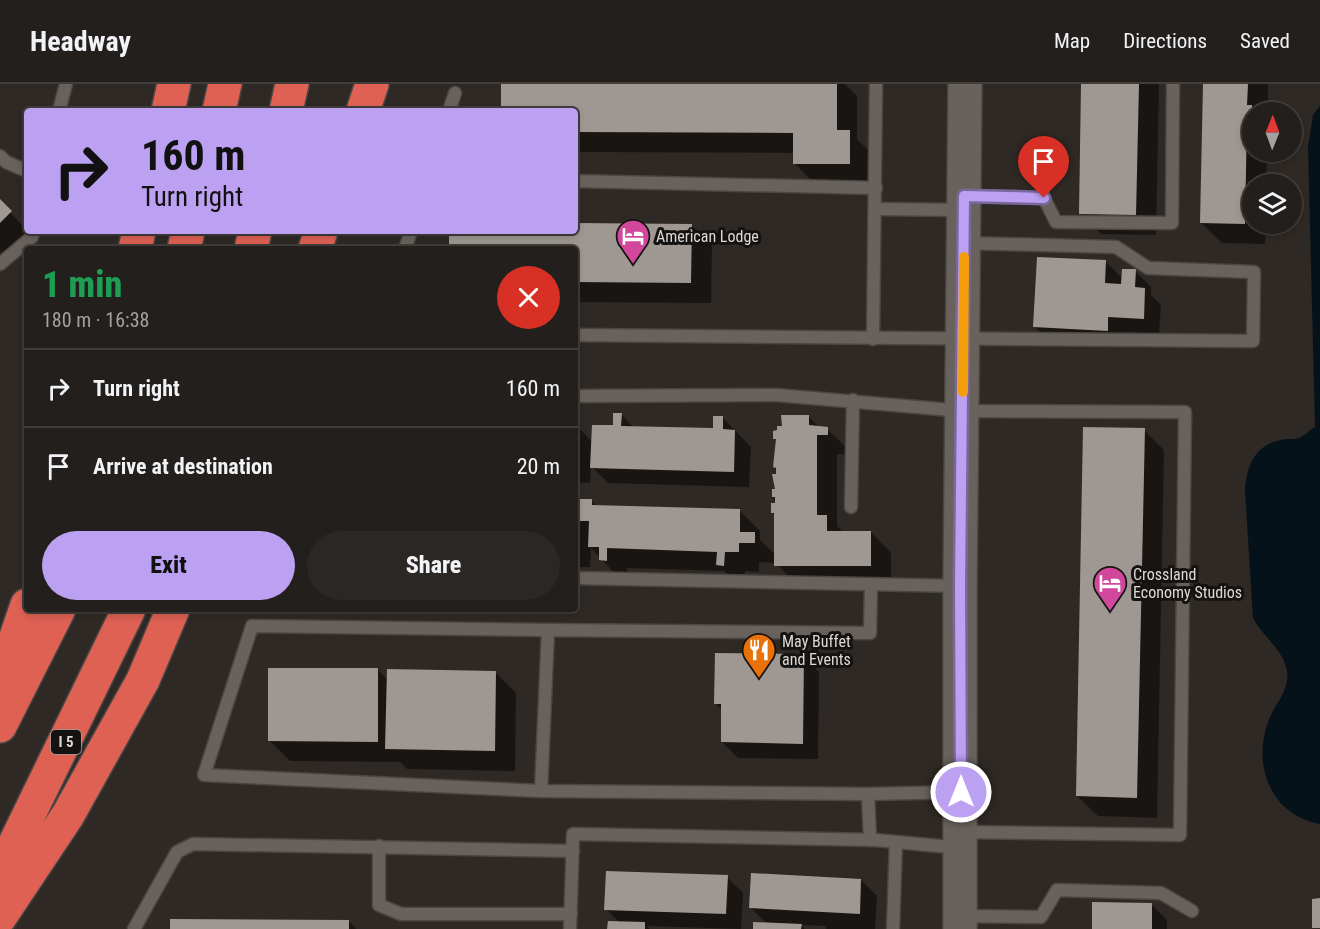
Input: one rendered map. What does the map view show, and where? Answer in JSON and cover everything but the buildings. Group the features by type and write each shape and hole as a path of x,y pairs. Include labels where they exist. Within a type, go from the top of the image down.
{"highway":[{"path":"169,108 174,84"},
{"path":"220,108 225,84"},
{"path":"287,108 292,84"},
{"path":"364,108 372,84"},
{"path":"0,683 25,612"},
{"path":"0,726 57,612"},
{"name":"I 5","path":"0,874 128,612"},
{"path":"0,917 68,815 143,680 172,612"}],"main road":[{"path":"960,923 960,586 965,84"}],"lane":[{"path":"60,108 66,84"},
{"path":"873,339 876,84"},
{"path":"875,209 1044,198 1056,222 1172,223 1173,84"},
{"path":"450,108 455,93"},
{"path":"0,156 6,162 24,170"},
{"path":"578,181 876,188"},
{"path":"0,264 32,237 32,234"},
{"path":"578,334 964,340 1253,341 1254,272 1148,268 1116,247 964,243"},
{"path":"570,929 573,834 896,842 1180,836 1185,411 963,411 776,395 578,396"},
{"path":"851,507 853,400"},
{"path":"578,578 960,586"},
{"path":"871,585 870,633 252,626 204,776 541,791 868,794 961,792"},
{"path":"541,791 548,630"},
{"path":"868,794 870,840"},
{"path":"893,929 896,842"},
{"path":"134,929 177,852 193,844 573,851"},
{"path":"379,846 379,905 401,914 571,914"},
{"path":"960,923 1041,917 1056,890 1161,893 1192,911"}],"shaded area":[{"path":"1320,106 1320,824 1303,819 1289,810 1270,786 1265,771 1262,755 1264,739 1268,722 1286,685 1287,671 1278,650 1253,618 1245,490 1250,465 1258,452 1282,439 1299,438 1315,427 1308,147 1313,115"}],"slow traffic":[{"path":"963,392 964,257"}],"place":[{"name":"American Lodge","path":"633,265"},
{"name":"Crossland Economy Studios","path":"1110,612"},
{"name":"May Buffet and Events","path":"759,679"}],"route":[{"path":"961,792 960,586 964,196 1044,198"}]}
